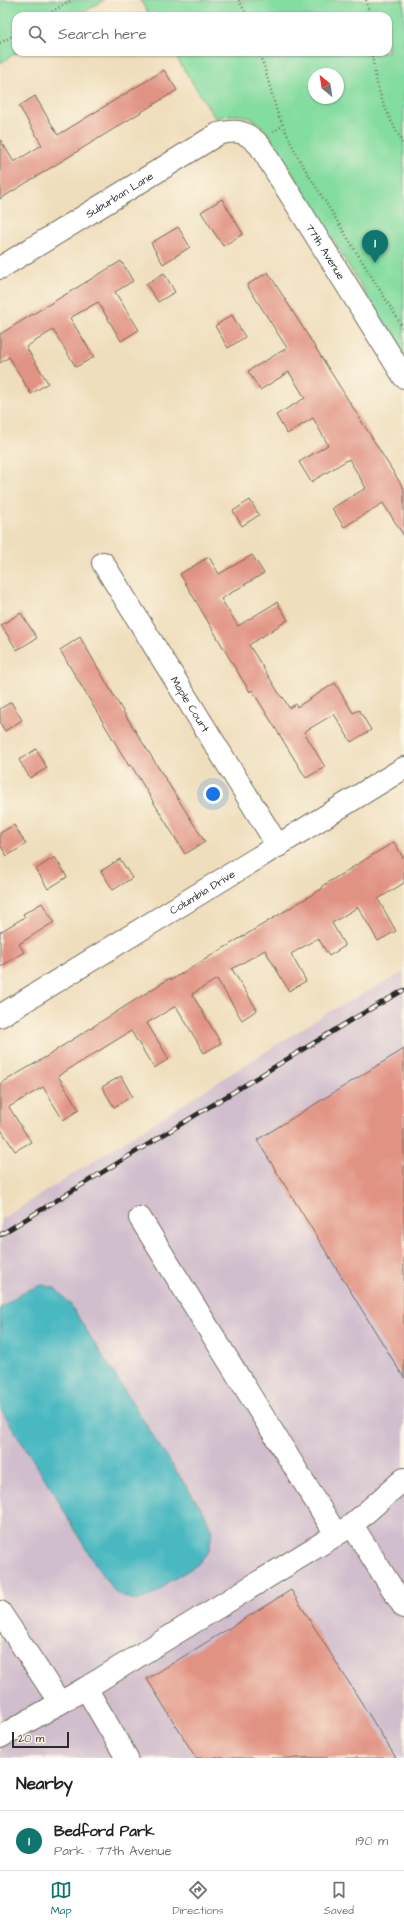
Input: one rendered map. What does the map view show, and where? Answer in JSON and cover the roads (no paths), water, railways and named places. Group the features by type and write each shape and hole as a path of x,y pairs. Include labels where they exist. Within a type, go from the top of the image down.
{"street":[{"name":"Suburban Lane","path":"0,268 218,134 232,130 242,132"},
{"name":"77th Avenue","path":"242,132 252,137 260,146 404,377"},
{"name":"Maple Court","path":"103,563 278,846"},
{"name":"Columbia Drive","path":"0,1016 404,768"},
{"path":"140,1218 344,1530 404,1607"},
{"path":"0,1737 86,1688 344,1530 404,1479"},
{"path":"0,1612 60,1703"},
{"path":"86,1688 127,1758"}],"water":[{"path":"42,1285 55,1288 70,1304 160,1447 205,1514 212,1532 209,1551 197,1565 169,1582 155,1594 136,1601 116,1593 101,1573 75,1531 56,1496 0,1408 0,1308 23,1292"}],"railway":[{"path":"0,1235 351,1020 404,990"}],"place":[{"name":"Bedford Park","path":"375,263"}]}
